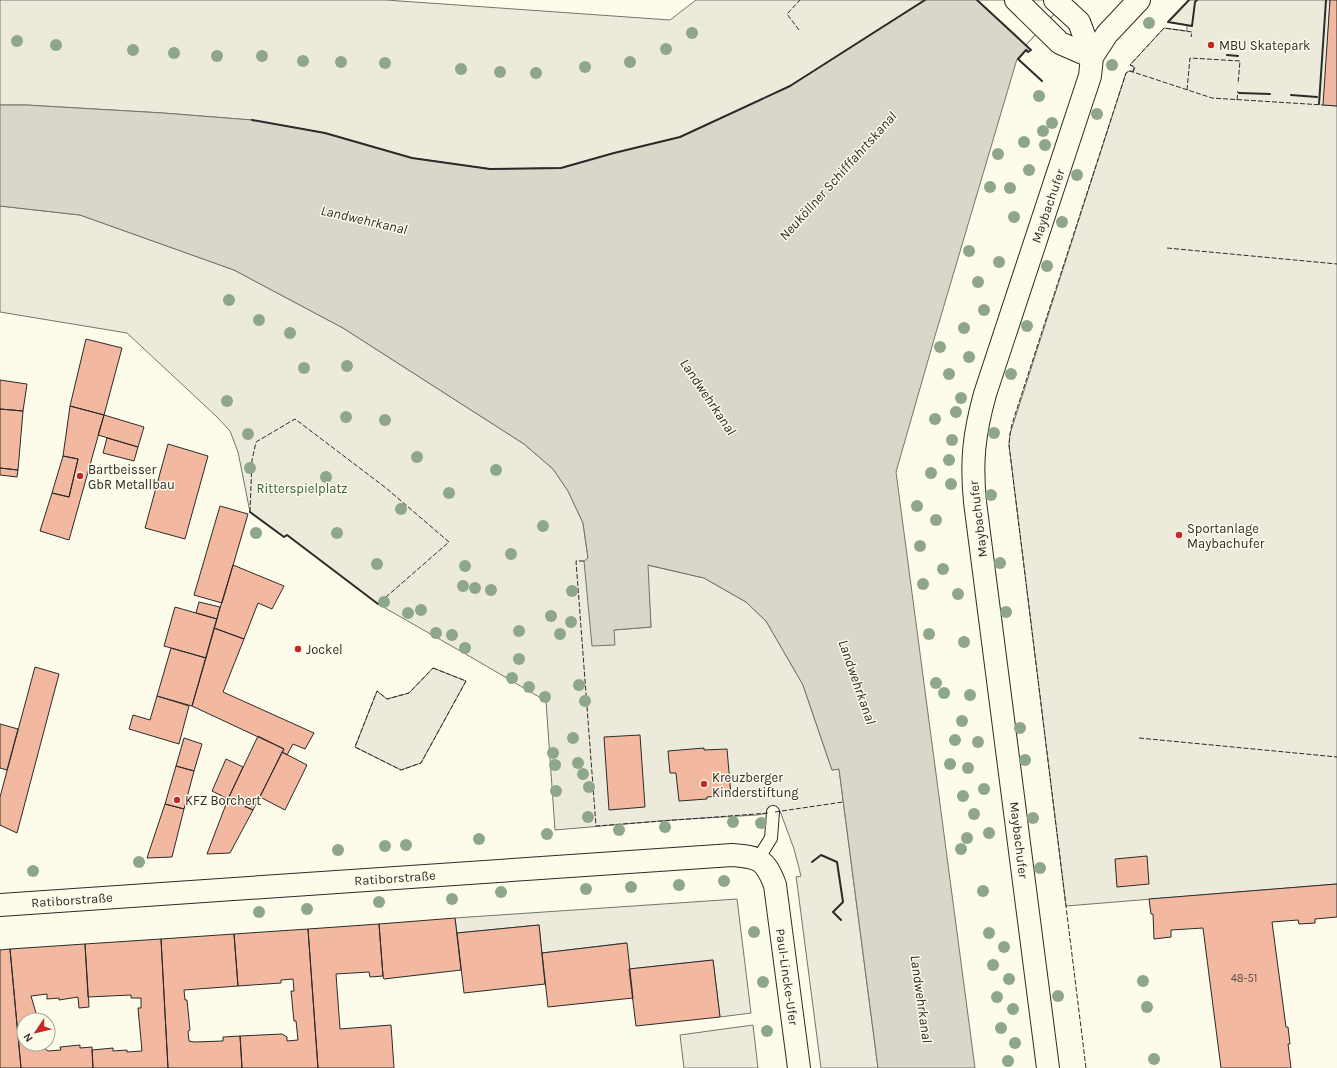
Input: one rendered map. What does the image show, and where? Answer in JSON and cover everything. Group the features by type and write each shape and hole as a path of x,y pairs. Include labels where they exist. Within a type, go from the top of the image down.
{"street":[{"path":"1016,0 1060,43 1092,57"},
{"name":"Maybachufer","path":"1048,1068 975,502 973,458 976,432 985,394 1090,76 1092,57 1108,34 1139,0"},
{"path":"1058,3 1079,22 1092,57"},
{"name":"Ratiborstraße","path":"0,905 732,855 758,859"},
{"name":"Paul-Lincke-Ufer","path":"758,859 769,871 775,885 799,1068"}],"lane":[{"path":"758,859 771,838 773,812"}],"green space":[{"path":"0,0 386,0 670,20 696,0 925,0 790,86 680,137 561,168 490,169 412,158 325,133 252,120 163,113 26,105 0,105"},
{"name":"Sportanlage Maybachufer","path":"1189,0 1330,0 1324,105 1337,106 1337,884 1066,906 1009,445 1010,434 1126,73 1133,71 1134,67 1130,65 1164,28 1187,31 1187,25 1168,22"},
{"name":"Ritterspielplatz","path":"0,206 80,215 234,270 343,328 524,444 553,469 568,491 583,523 588,558 614,630 651,627 647,565 704,578 746,602 766,621 803,685 832,770 839,769 878,1068 821,1068 796,877 801,876 794,849 780,811 757,815 671,820 555,830 546,701 378,604 287,535 284,537 250,512 238,452 230,431 127,333 0,312"},
{"path":"433,668 466,681 421,763 401,770 355,747 377,691 387,699 409,693"},
{"path":"737,899 751,1013 720,1017 713,960 629,969 626,943 542,953 539,925 457,933 455,918"},
{"path":"753,1025 758,1068 684,1068 680,1035"}],"water":[{"path":"925,0 1067,0 1026,45 1029,48 1017,59 896,472 975,1068 878,1068 839,769 832,770 803,685 766,621 746,602 704,578 648,565 651,627 614,630 615,645 592,646 584,561 588,558 583,523 568,491 553,469 524,444 343,328 234,270 80,215 0,206 0,105 26,105 163,113 252,120 325,133 412,158 490,169 561,168 680,137 790,86"}],"pier":[{"path":"977,0 1067,0 1026,45"}],"building":[{"path":"1330,0 1337,0 1337,106 1323,105"},
{"path":"86,339 122,348 104,415 70,406"},
{"path":"0,380 27,384 23,411 0,409"},
{"name":"Bartbeisser GbR Metallbau","path":"70,406 104,415 69,540 40,531 52,493 69,497 78,459 63,456"},
{"path":"0,409 23,411 18,470 0,468"},
{"path":"104,415 144,427 138,447 98,435"},
{"path":"107,438 138,447 134,461 103,453"},
{"path":"168,444 208,456 185,539 145,528"},
{"path":"63,456 78,459 69,497 52,493"},
{"path":"0,468 18,470 17,477 0,475"},
{"path":"220,506 248,514 222,603 194,595"},
{"path":"233,565 284,586 272,609 258,603 244,639 214,628"},
{"path":"199,602 220,607 217,619 196,613"},
{"path":"175,607 217,619 206,658 164,646"},
{"path":"214,628 244,639 223,692 314,733 305,749 293,744 287,755 282,752 284,749 192,706"},
{"path":"171,648 206,658 192,706 157,696"},
{"path":"35,667 59,674 17,833 0,825 0,797"},
{"path":"157,696 189,706 179,744 129,729 133,715 150,720"},
{"path":"0,724 18,729 7,770 0,768"},
{"path":"640,735 645,807 609,810 604,737"},
{"path":"258,736 284,749 253,810 228,799"},
{"path":"184,738 202,744 194,771 176,766"},
{"name":"Kreuzberger Kinderstiftung","path":"704,748 704,750 727,749 731,795 707,797 707,799 679,801 676,773 670,773 668,751"},
{"path":"282,752 307,765 285,810 260,797"},
{"path":"226,759 243,767 228,799 212,791"},
{"path":"176,766 194,771 184,809 165,804"},
{"path":"228,799 253,810 230,853 207,854"},
{"path":"165,804 184,809 172,857 147,858"},
{"path":"1147,856 1149,884 1117,887 1115,859"},
{"path":"1337,884 1337,917 1315,919 1315,923 1299,924 1298,920 1272,922 1286,1027 1288,1027 1290,1044 1288,1044 1291,1068 1221,1068 1203,928 1171,930 1171,937 1154,939 1153,914 1151,914 1149,899"},
{"path":"455,918 461,970 384,979 379,924"},
{"path":"379,924 383,976 370,977 369,972 336,974 340,1029 391,1025 394,1068 318,1068 308,929"},
{"path":"539,925 545,984 464,993 457,933"},
{"path":"308,929 318,1068 242,1068 240,1036 282,1034 287,1037 287,1041 298,1040 296,1021 294,1021 291,991 294,991 293,979 281,980 281,983 238,986 234,934"},
{"path":"234,934 238,986 184,990 185,1000 187,1000 190,1030 188,1031 189,1041 223,1041 223,1037 240,1036 242,1068 168,1068 161,939"},
{"path":"161,939 168,1068 93,1068 92,1050 113,1048 113,1051 142,1051 138,1008 141,1008 141,998 131,998 131,995 88,997 85,944"},
{"path":"627,943 633,998 548,1007 542,953"},
{"path":"85,944 89,1007 79,1008 78,997 59,1000 59,998 47,999 47,994 31,996 36,1012 16,1012 16,1014 10,949"},
{"path":"10,949 16,1014 16,1052 20,1052 21,1068 0,1068 0,950"},
{"path":"713,960 720,1017 636,1026 629,969"},
{"path":"80,1045 80,1048 92,1047 93,1068 21,1068 20,1052 56,1052 56,1050 61,1050 60,1047"}],"fence":[{"path":"799,30 787,14 800,0"},
{"path":"1133,72 1135,67 1130,65 1164,28 1192,32 1191,37"},
{"path":"1187,90 1190,58 1240,61 1238,84"},
{"path":"1086,1068 1009,445 1012,424 1126,73 1129,71 1133,72 1212,98 1323,105"},
{"path":"1237,100 1238,91"},
{"path":"1167,248 1337,264"},
{"path":"250,512 252,460 256,442 295,419 386,488 449,542 378,604"},
{"path":"584,561 576,561 596,826 769,813"},
{"path":"433,668 466,681 421,763 401,770 355,747 377,691 387,699 409,693 433,668"},
{"path":"1139,738 1337,757"},
{"path":"775,812 843,802"}],"wall":[{"path":"252,120 325,133 412,158 490,169 561,168 680,137 790,86 925,0"},
{"path":"977,0 1031,50 1028,52 1026,50 1018,59 1042,81"},
{"path":"1189,0 1168,22 1192,26 1195,2 1197,0"},
{"path":"1319,104 1326,0"},
{"path":"1227,55 1238,56"},
{"path":"1239,93 1270,94"},
{"path":"1291,95 1317,97"},
{"path":"250,512 284,537 287,535 378,604"},
{"path":"812,862 821,855 837,862 843,902 833,912 841,920"}],"place":[{"name":"MBU Skatepark","path":"1211,45"},
{"name":"Bartbeisser GbR Metallbau","path":"80,476"},
{"name":"Sportanlage Maybachufer","path":"1179,535"},
{"name":"Jockel","path":"298,649"},
{"name":"Kreuzberger Kinderstiftung","path":"704,784"},
{"name":"KFZ Borchert","path":"177,800"}],"water label":[{"name":"Neuköllner Schifffahrtskanal","path":"838,176"},
{"name":"Landwehrkanal","path":"364,220"},
{"name":"Landwehrkanal","path":"708,397"},
{"name":"Landwehrkanal","path":"857,682"},
{"name":"Landwehrkanal","path":"921,999"}]}
